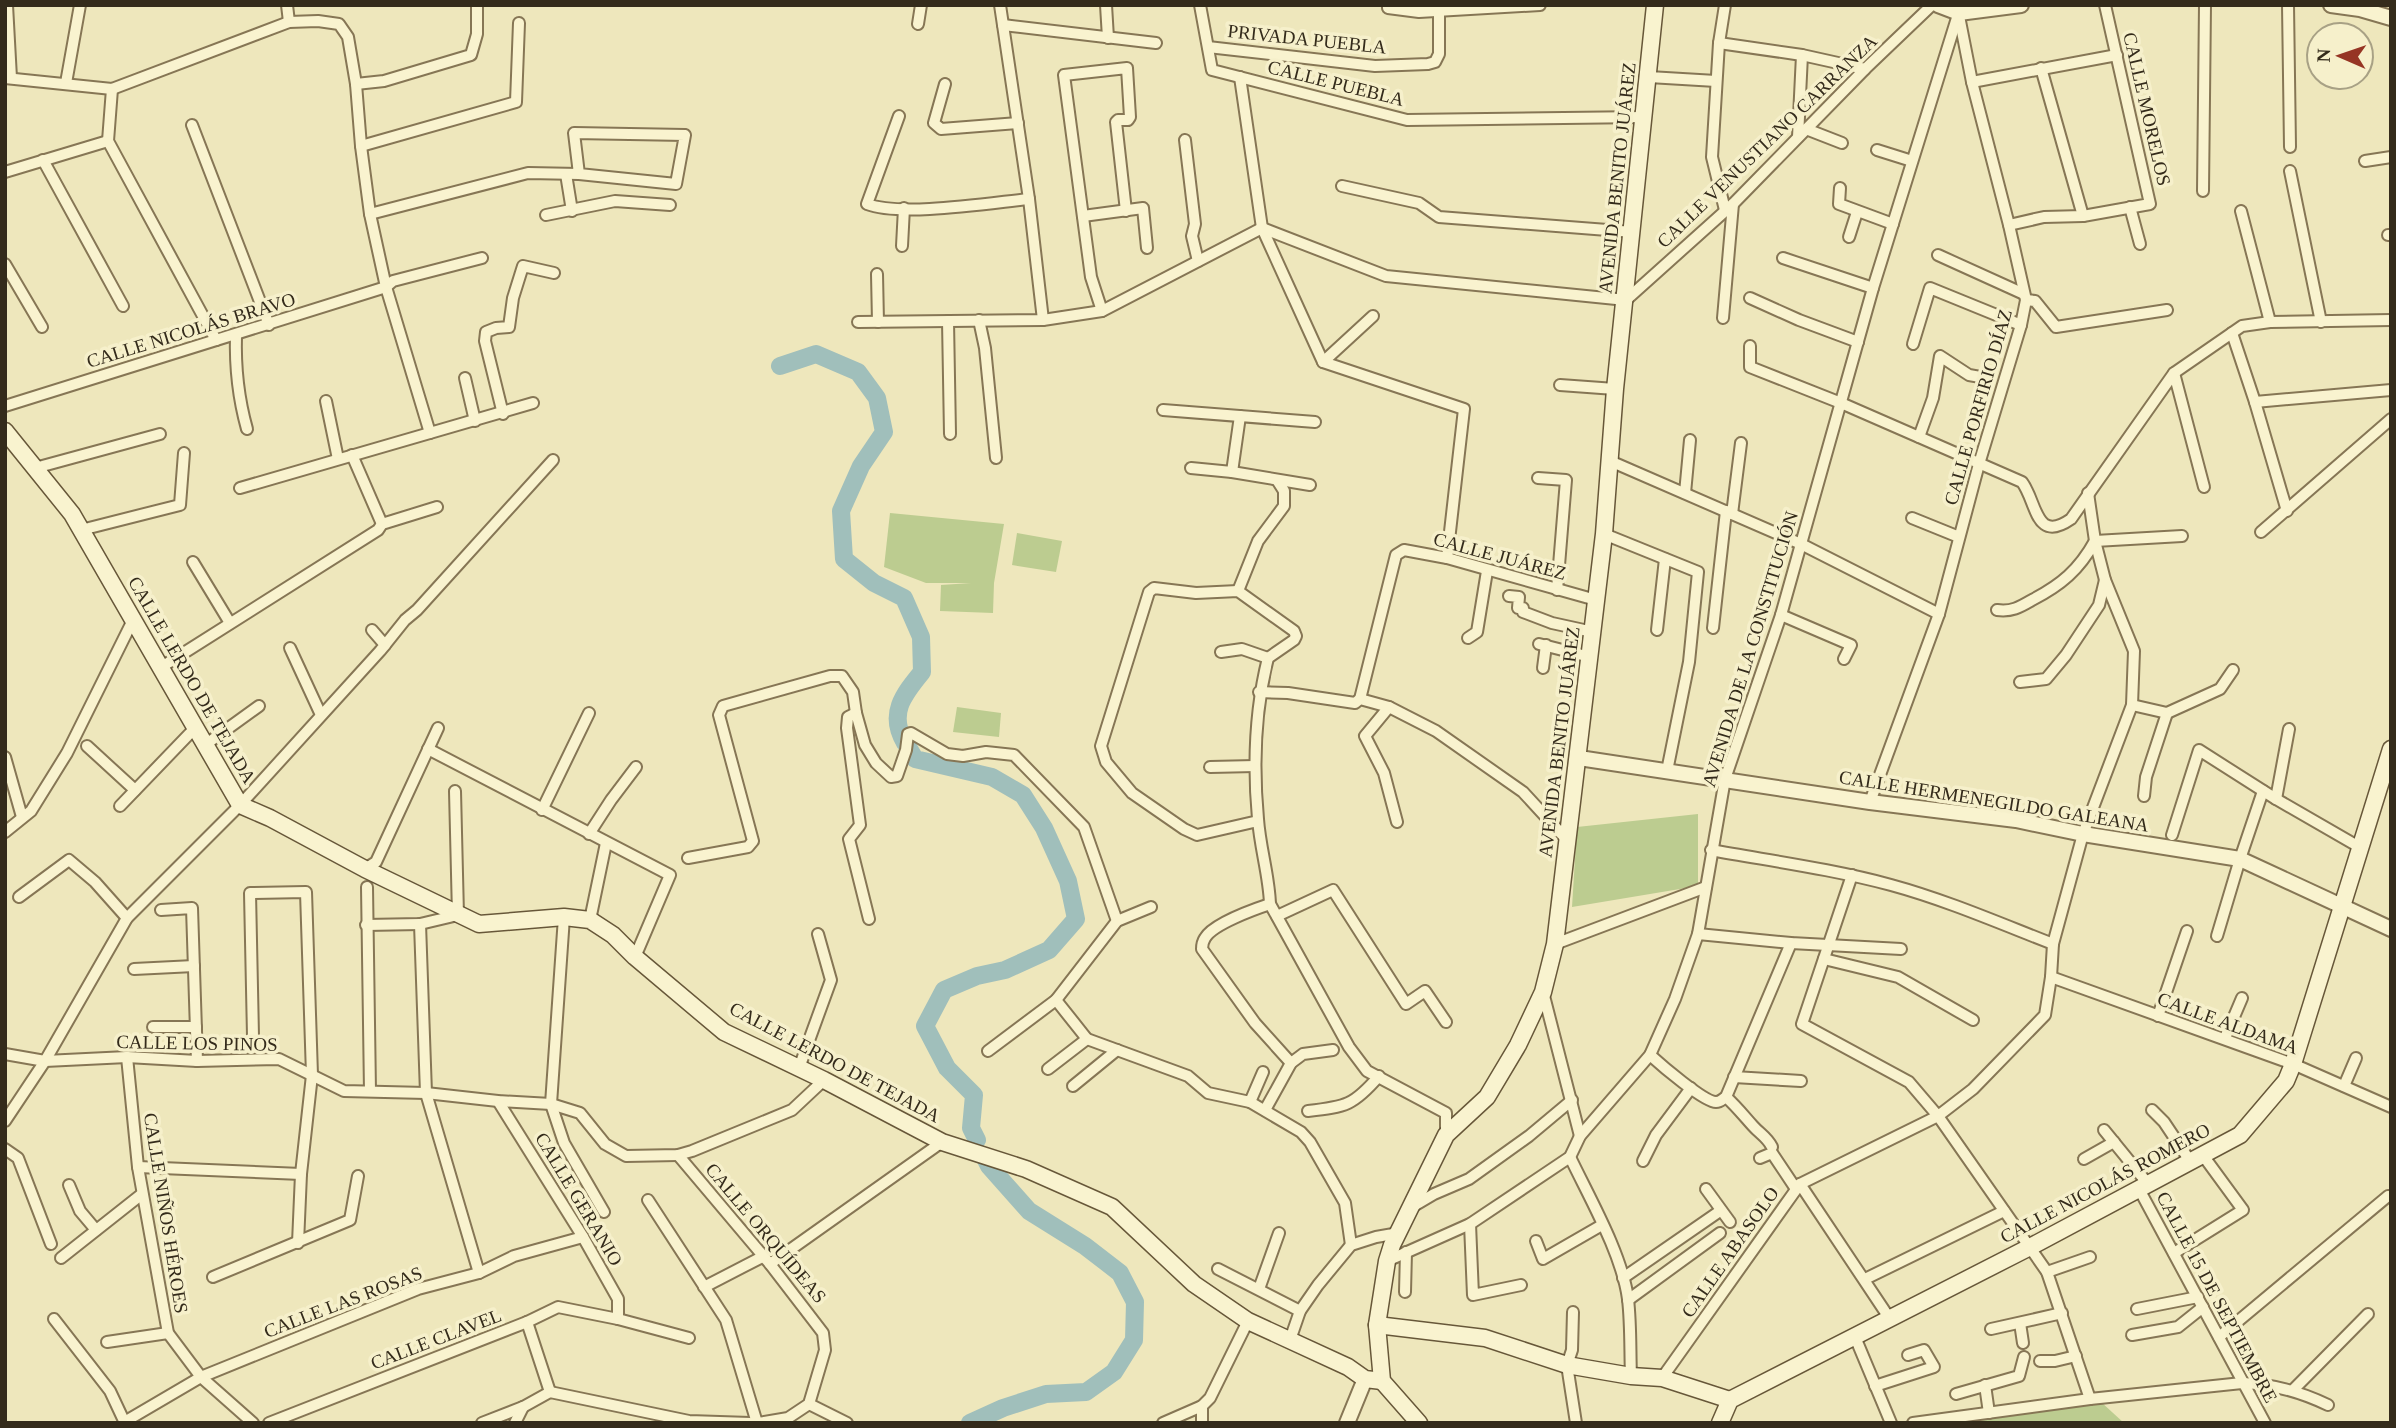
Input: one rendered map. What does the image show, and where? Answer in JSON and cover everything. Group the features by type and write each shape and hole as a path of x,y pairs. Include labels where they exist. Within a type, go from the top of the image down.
{"main road":[{"name":"AVENIDA BENITO JUÁREZ","path":"1382,1381 1377,1325 1387,1261 1446,1135 1487,1097 1518,1045 1543,992 1555,944 1604,534 1615,389 1655,5"},
{"name":"CALLE LERDO DE TEJADA","path":"5,431 72,514 240,805 458,915 479,923 564,917 590,920 613,935 635,957 724,1031 942,1142 1026,1169 1112,1207 1194,1284 1248,1321 1348,1367 1365,1378 1382,1381"},
{"name":"CALLE NICOLÁS ROMERO","path":"1730,1400 2030,1247 2240,1135 2286,1081 2293,1064 2391,750"},
{"path":"1377,1325 1485,1338 1567,1365 1631,1376 1661,1378 1730,1400 1720,1423"},
{"path":"1382,1381 1419,1423"}],"street":[{"path":"7,5 8,78 112,89 289,22 318,21 338,24 348,37 356,84 370,214 386,287 430,433"},
{"path":"66,83 80,5"},
{"path":"287,5 289,22"},
{"path":"356,84 384,81 471,55 477,34 477,5"},
{"path":"918,24 921,5"},
{"path":"1000,5 1029,199 1043,320"},
{"path":"1106,5 1108,38"},
{"name":"CALLE PUEBLA","path":"1200,5 1212,70 1407,120 1644,117"},
{"path":"1388,8 1419,12 1539,5"},
{"path":"1723,318 1729,207 1712,158 1719,43 1725,5"},
{"name":"CALLE VENUSTIANO CARRANZA","path":"1626,300 1729,207 1932,5"},
{"path":"1938,5 1960,9 2021,5"},
{"name":"CALLE MORELOS","path":"2105,5 2150,204 2130,207"},
{"path":"2203,191 2205,5"},
{"path":"2288,5 2290,147"},
{"path":"2331,5 2360,9 2391,18"},
{"name":"CALLE PORFIRIO DÍAZ","path":"1870,802 1939,614 1979,464 2021,325 2025,297 1972,82 1960,9"},
{"name":"AVENIDA DE LA CONSTITUCIÓN","path":"1570,1157 1580,1136 1650,1055 1675,999 1698,934 1725,779 1781,615 1873,288 1960,9"},
{"name":"PRIVADA PUEBLA","path":"1208,47 1375,66 1428,64 1435,62 1439,54 1439,11"},
{"path":"361,146 516,102 519,23"},
{"path":"1003,25 1156,43"},
{"path":"1719,43 1802,55 1865,69"},
{"path":"1802,55 1802,133 1842,143"},
{"path":"1972,82 2117,55"},
{"path":"1102,311 1091,277 1063,75 1127,68 1130,117 1128,120 1116,122 1126,211"},
{"path":"2041,68 2083,216"},
{"path":"1240,77 1262,228 1323,362 1464,409 1447,558"},
{"path":"1649,77 1716,81"},
{"path":"945,85 934,123 941,129 1018,123"},
{"path":"112,89 108,141 216,340"},
{"path":"899,116 867,204 878,208 932,208 1029,199"},
{"path":"192,125 269,325"},
{"path":"370,214 528,173 579,174 676,184 685,135 574,133 579,174"},
{"path":"1185,140 1195,224 1192,236 1198,261"},
{"path":"5,172 108,141"},
{"path":"1877,150 1912,161"},
{"path":"2365,161 2391,158"},
{"path":"43,160 123,306"},
{"path":"2290,171 2321,322"},
{"path":"566,174 572,211"},
{"path":"1342,186 1419,203 1439,217 1633,232"},
{"path":"1840,188 1839,204 1894,224"},
{"path":"546,215 615,201 670,205"},
{"path":"2009,225 2044,217 2083,216 2130,207 2140,244"},
{"path":"902,246 904,208"},
{"path":"1083,216 1143,208 1147,248"},
{"path":"2241,211 2270,322"},
{"path":"1849,237 1857,212"},
{"path":"858,322 1043,320 1102,311 1262,228 1385,276 1626,300"},
{"path":"1938,255 2035,301 2056,327 2167,310"},
{"name":"CALLE NICOLÁS BRAVO","path":"5,406 269,325 386,287 393,281 482,258"},
{"path":"1783,258 1873,288"},
{"path":"5,264 42,327"},
{"path":"503,414 485,341 486,332 509,327 513,298 523,266 554,273"},
{"path":"877,274 878,322"},
{"path":"1913,344 1930,288 2021,325"},
{"path":"1750,298 1858,342"},
{"path":"1323,362 1373,316"},
{"path":"979,320 985,348 996,458"},
{"path":"1750,346 1750,367 1841,403 2022,482 2029,492 2037,518 2044,525 2062,525 2071,519 2174,373 2232,332 2242,326 2270,322 2391,320"},
{"path":"948,321 950,434"},
{"path":"2232,332 2287,512"},
{"path":"236,334 236,378 247,429"},
{"path":"1920,437 1933,398 1940,356 1969,375 1986,378"},
{"path":"2174,373 2204,487"},
{"path":"465,378 475,421"},
{"path":"1560,385 1615,389"},
{"path":"2255,402 2391,390"},
{"path":"326,401 338,459"},
{"path":"240,488 503,414 533,403"},
{"path":"1163,410 1315,422"},
{"path":"1232,472 1240,416"},
{"path":"2261,532 2391,419"},
{"path":"35,468 160,434"},
{"path":"1685,493 1690,440"},
{"path":"1713,628 1741,443"},
{"path":"81,530 180,505 184,453"},
{"path":"352,455 382,524"},
{"path":"5,1121 45,1061 127,918 240,805 383,648 405,620 553,460"},
{"path":"1610,461 1801,544 1939,614"},
{"path":"1191,468 1310,485"},
{"path":"1538,478 1566,481 1557,590"},
{"path":"1238,591 1258,541 1284,506 1284,491 1277,480"},
{"name":"CALLE ABASOLO","path":"1661,1378 1798,1186 1938,1116 1973,1089 2045,1015 2053,944 2083,834 2132,705 2134,651 2105,580 2095,541 2088,493"},
{"path":"160,668 378,530 382,524 437,508"},
{"path":"1912,518 1959,537"},
{"path":"1604,534 1698,572 1689,662 1667,771"},
{"path":"1997,610 2009,612 2059,586 2085,559 2095,541 2182,536"},
{"name":"CALLE JUÁREZ","path":"1360,699 1396,555 1404,550 1447,558 1596,600"},
{"path":"1657,630 1665,559"},
{"path":"193,562 230,624"},
{"path":"1468,638 1477,632 1487,571"},
{"path":"2020,682 2046,679 2066,655 2099,604 2105,580"},
{"path":"1258,821 1197,835 1132,793 1107,762 1101,747 1149,592 1153,588 1196,593 1238,591 1294,631 1294,640 1268,658 1259,692 1255,766 1258,821 1270,888 1270,904 1349,1047 1367,1071 1446,1114 1446,1135"},
{"path":"1509,596 1519,597 1518,608 1523,608 1523,612 1552,623 1593,632"},
{"path":"1781,615 1851,645 1844,659"},
{"path":"5,832 31,811 67,753 133,620"},
{"path":"372,630 383,648"},
{"path":"1543,668 1543,645 1564,657 1590,657"},
{"path":"290,648 321,715"},
{"path":"1221,652 1242,649 1268,658"},
{"path":"2132,705 2167,713 2220,689 2233,670"},
{"path":"688,858 748,847 753,841 719,715 723,706 830,676 842,676 853,692 865,745 876,763 891,777 897,776 906,750 908,734 911,733 947,754 964,756 986,752 1014,755 1084,827 1117,921"},
{"path":"1259,692 1288,693 1355,703 1360,699 1390,707 1436,731 1523,792 1568,841"},
{"path":"205,745 259,706"},
{"path":"1390,707 1365,736 1384,773 1397,822"},
{"path":"542,810 589,713"},
{"path":"856,713 848,717 847,728 860,825 849,839 869,919"},
{"path":"2144,796 2146,777 2167,713"},
{"path":"120,806 195,728"},
{"path":"365,869 376,862 438,728"},
{"path":"2276,799 2289,729"},
{"path":"87,746 135,790"},
{"path":"428,750 670,875 635,957"},
{"path":"2172,835 2199,750 2361,848"},
{"path":"5,757 22,817"},
{"name":"CALLE HERMENEGILDO GALEANA","path":"1579,758 1870,802 2015,820 2083,834 2240,859 2391,929"},
{"path":"1210,767 1255,766"},
{"path":"589,834 636,767"},
{"path":"366,925 420,924 458,915 456,791"},
{"path":"2217,936 2263,791"},
{"path":"590,920 606,843"},
{"path":"1712,850 1852,875 1931,897 2053,944"},
{"path":"19,897 69,860 95,882 127,918"},
{"path":"1852,875 1802,1024 1909,1082 1938,1116 2046,1272 2090,1399"},
{"path":"367,887 370,1091"},
{"path":"1555,944 1706,887"},
{"path":"1277,916 1333,890 1406,1004 1425,991 1446,1022"},
{"path":"253,1036 250,894 306,892 312,1075 300,1174 299,1243"},
{"path":"1270,904 1211,931 1204,939 1202,949 1255,1023 1291,1063"},
{"path":"988,1051 1056,1000 1117,921 1151,907"},
{"path":"161,910 192,908 197,1061"},
{"path":"564,917 551,1104 564,1143 604,1212"},
{"path":"420,924 426,1093 479,1273"},
{"path":"2158,1016 2187,931"},
{"path":"799,1068 831,980 818,934"},
{"path":"1698,934 1791,943 1901,949"},
{"path":"1650,1055 1713,1102 1719,1102 1726,1097 1791,943"},
{"path":"1824,959 1898,977 1973,1020"},
{"path":"134,969 194,966"},
{"name":"CALLE ALDAMA","path":"2051,976 2293,1064 2391,1107"},
{"path":"1543,992 1580,1136"},
{"path":"2225,1038 2242,998"},
{"path":"1056,1000 1087,1039 1188,1076 1208,1093 1250,1102 1301,1132 1310,1142 1345,1203 1351,1245"},
{"path":"153,1027 196,1027"},
{"path":"1048,1069 1087,1039"},
{"path":"1073,1086 1117,1050"},
{"path":"1265,1110 1291,1063 1303,1054 1333,1050"},
{"name":"CALLE LOS PINOS","path":"5,1054 45,1061 127,1057 197,1061 279,1059 344,1091 426,1093 551,1104 580,1113 605,1144 626,1156 692,1151 792,1110 824,1080"},
{"name":"CALLE NIÑOS HÉROES","path":"127,1057 142,1194 168,1333 201,1377 240,1419 253,1423"},
{"path":"2344,1086 2356,1058"},
{"path":"1250,1102 1264,1072"},
{"path":"1308,1111 1349,1104 1360,1097 1379,1076"},
{"path":"1734,1077 1801,1081"},
{"path":"1643,1161 1656,1135 1691,1088"},
{"path":"1726,1097 1754,1128 1766,1137 1772,1147"},
{"path":"1412,1207 1469,1179 1529,1136 1572,1100"},
{"name":"CALLE GERANIO","path":"498,1101 583,1237 618,1299 618,1319"},
{"path":"2152,1110 2243,1210 2174,1254"},
{"name":"CALLE 15 DE SEPTIEMBRE","path":"2104,1130 2143,1186 2174,1254 2266,1423"},
{"path":"704,1287 767,1260 942,1142"},
{"path":"2084,1159 2114,1143"},
{"path":"5,1149 18,1158 51,1244"},
{"path":"1760,1158 1772,1153 1865,1279 1890,1319"},
{"name":"CALLE ORQUÍDEAS","path":"678,1154 767,1260 823,1333 825,1350 808,1404"},
{"path":"1387,1261 1470,1224 1570,1157 1623,1278 1628,1300 1631,1376"},
{"path":"138,1167 300,1174"},
{"path":"213,1277 350,1220 358,1177"},
{"path":"69,1185 80,1211 96,1230"},
{"path":"1706,1189 1730,1222"},
{"path":"61,1258 142,1194"},
{"path":"2219,1337 2388,1196"},
{"path":"648,1200 726,1320 758,1423 788,1418 808,1404 847,1423"},
{"path":"1623,1278 1720,1211"},
{"path":"1865,1279 2004,1211"},
{"path":"1470,1224 1473,1295 1521,1285"},
{"path":"1536,1241 1543,1259 1602,1225"},
{"path":"1259,1289 1279,1233"},
{"path":"1290,1340 1300,1311 1351,1245 1399,1233"},
{"path":"1628,1300 1720,1234"},
{"name":"CALLE LAS ROSAS","path":"126,1422 201,1377 418,1289 479,1273 514,1256 583,1237"},
{"path":"1405,1292 1406,1252"},
{"path":"2046,1272 2090,1257"},
{"path":"1218,1269 1300,1311"},
{"path":"2137,1309 2200,1302"},
{"path":"2132,1335 2178,1327 2200,1302"},
{"name":"CALLE CLAVEL","path":"269,1423 527,1322 558,1307 618,1319 689,1338"},
{"path":"1573,1312 1572,1350 1567,1365 1576,1423"},
{"path":"1991,1329 2062,1313"},
{"path":"2293,1390 2368,1314"},
{"path":"54,1319 110,1391 126,1422"},
{"path":"1163,1423 1202,1405 1210,1398 1248,1321"},
{"path":"527,1322 550,1392"},
{"path":"2020,1323 2022,1343"},
{"path":"107,1342 168,1333"},
{"path":"1855,1337 1891,1423"},
{"path":"1875,1386 1934,1367 1924,1350 1908,1355"},
{"path":"2040,1361 2076,1356"},
{"path":"1955,1394 2019,1376 2024,1357"},
{"path":"1347,1423 1365,1378"},
{"path":"1913,1423 2090,1399 2242,1383 2293,1390 2328,1405"},
{"path":"1985,1385 1989,1413"},
{"path":"482,1423 523,1407 550,1392 689,1422 750,1423"},
{"path":"1202,1405 1202,1423"},
{"path":"515,1423 523,1407"}],"green space":[{"path":"890,513 1004,524 994,583 993,613 940,611 941,585 971,583 926,583 884,567"},
{"path":"1017,533 1062,541 1056,572 1012,565"},
{"path":"957,707 1001,713 999,737 953,732"},
{"path":"1698,814 1698,886 1572,907 1577,827"},
{"path":"2101,1402 2124,1423 1950,1423"}],"waterway":[{"path":"780,366 816,354 858,372 877,398 884,432 861,466 841,511 844,559 874,583 904,598 921,637 922,672 904,697 898,714 900,733 905,743"},
{"path":"908,747 915,759 992,777 1023,795 1044,828 1068,881 1076,919 1049,950 1005,970 977,976 944,990 925,1026 947,1068 974,1095 971,1128 977,1140"},
{"path":"970,1423 1003,1408 1046,1394 1086,1392 1114,1372 1134,1340 1135,1302 1120,1273 1085,1246 1029,1211 985,1158"}]}
